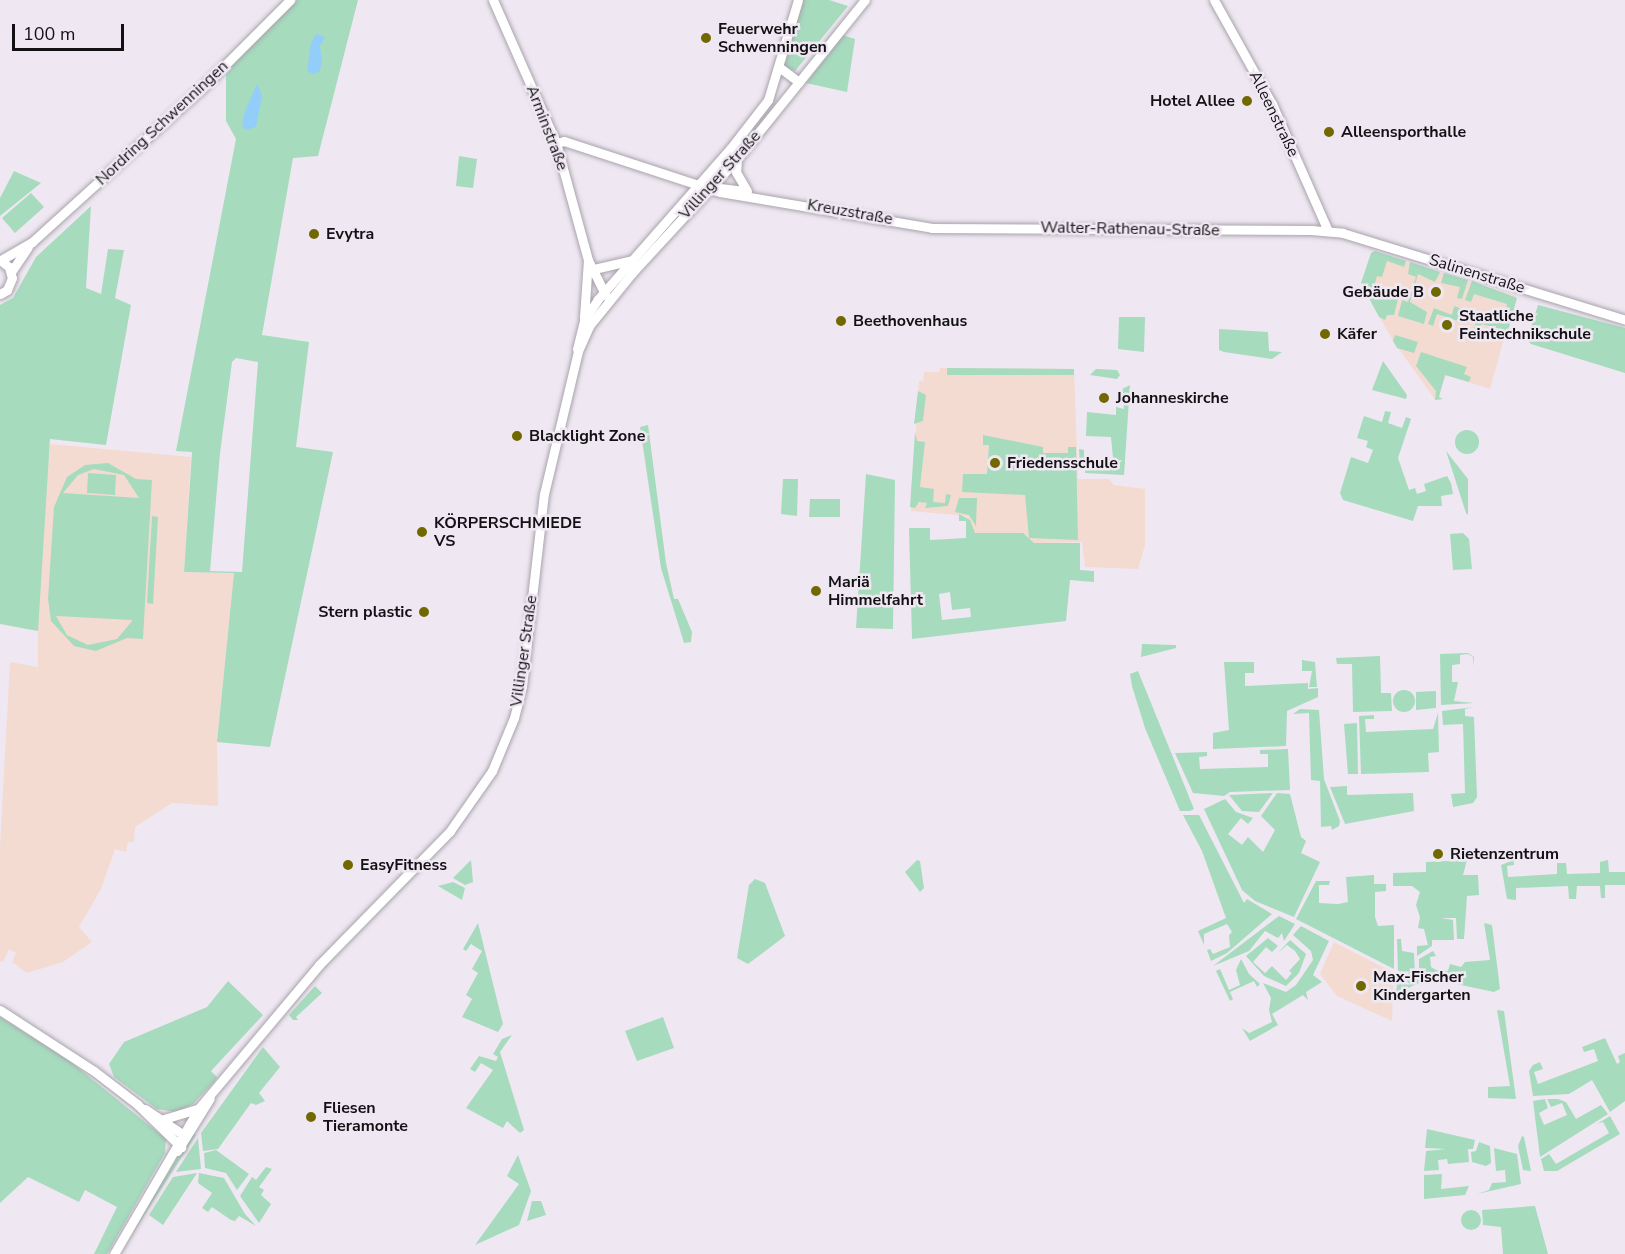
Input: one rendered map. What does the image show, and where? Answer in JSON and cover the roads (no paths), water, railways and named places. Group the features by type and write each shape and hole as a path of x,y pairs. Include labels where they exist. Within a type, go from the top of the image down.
{"main road":[{"name":"Nordring Schwenningen","path":"1,260 32,242 201,89 290,0"},
{"name":"Arminstraße","path":"493,0 556,143 590,272 603,300"},
{"name":"Villinger Straße","path":"578,351 603,300 632,260 699,184 768,100 798,0"},
{"name":"Villinger Straße","path":"184,1135 210,1098 319,965 450,831 495,765 514,718 522,686 541,512 584,320 737,159 865,0"},
{"name":"Alleenstraße","path":"1214,0 1272,104 1328,231"},
{"path":"778,67 799,82"},
{"name":"Kreuzstraße","path":"556,143 564,141 710,188 932,228"},
{"path":"737,159 736,172 747,191"},
{"name":"Kreuzstraße","path":"710,188 724,186 768,198"},
{"name":"Walter-Rathenau-Straße","path":"932,228 1328,231"},
{"name":"Salinenstraße","path":"1328,231 1625,320"},
{"name":"Nordring Schwenningen","path":"0,294 11,284 11,272 32,242"},
{"path":"1,260 11,272"},
{"path":"590,272 632,260"},
{"name":"Arminstraße","path":"584,320 590,272"},
{"path":"0,1011 69,1054 184,1135"},
{"name":"Villinger Straße","path":"114,1254 198,1108 210,1098"},
{"path":"137,1104 178,1145"},
{"path":"164,1119 198,1108"}],"water":[{"path":"316,34 325,37 320,46 322,63 319,72 313,74 307,71 311,43"},
{"path":"257,84 262,95 256,127 245,130 242,124 245,111"}],"place":[{"name":"Feuerwehr Schwenningen","path":"706,38"},
{"name":"Hotel Allee","path":"1247,101"},
{"name":"Alleensporthalle","path":"1329,132"},
{"name":"Evytra","path":"314,234"},
{"name":"Gebäude B","path":"1436,292"},
{"name":"Beethovenhaus","path":"841,321"},
{"name":"Staatliche Feintechnikschule","path":"1447,325"},
{"name":"Käfer","path":"1325,334"},
{"name":"Johanneskirche","path":"1104,398"},
{"name":"Blacklight Zone","path":"517,436"},
{"name":"Friedensschule","path":"995,463"},
{"name":"KÖRPERSCHMIEDE VS","path":"422,532"},
{"name":"Mariä Himmelfahrt","path":"816,591"},
{"name":"Stern plastic","path":"424,612"},
{"name":"Rietenzentrum","path":"1438,854"},
{"name":"EasyFitness","path":"348,865"},
{"name":"Max-Fischer Kindergarten","path":"1361,986"},
{"name":"Fliesen Tieramonte","path":"311,1117"}]}
